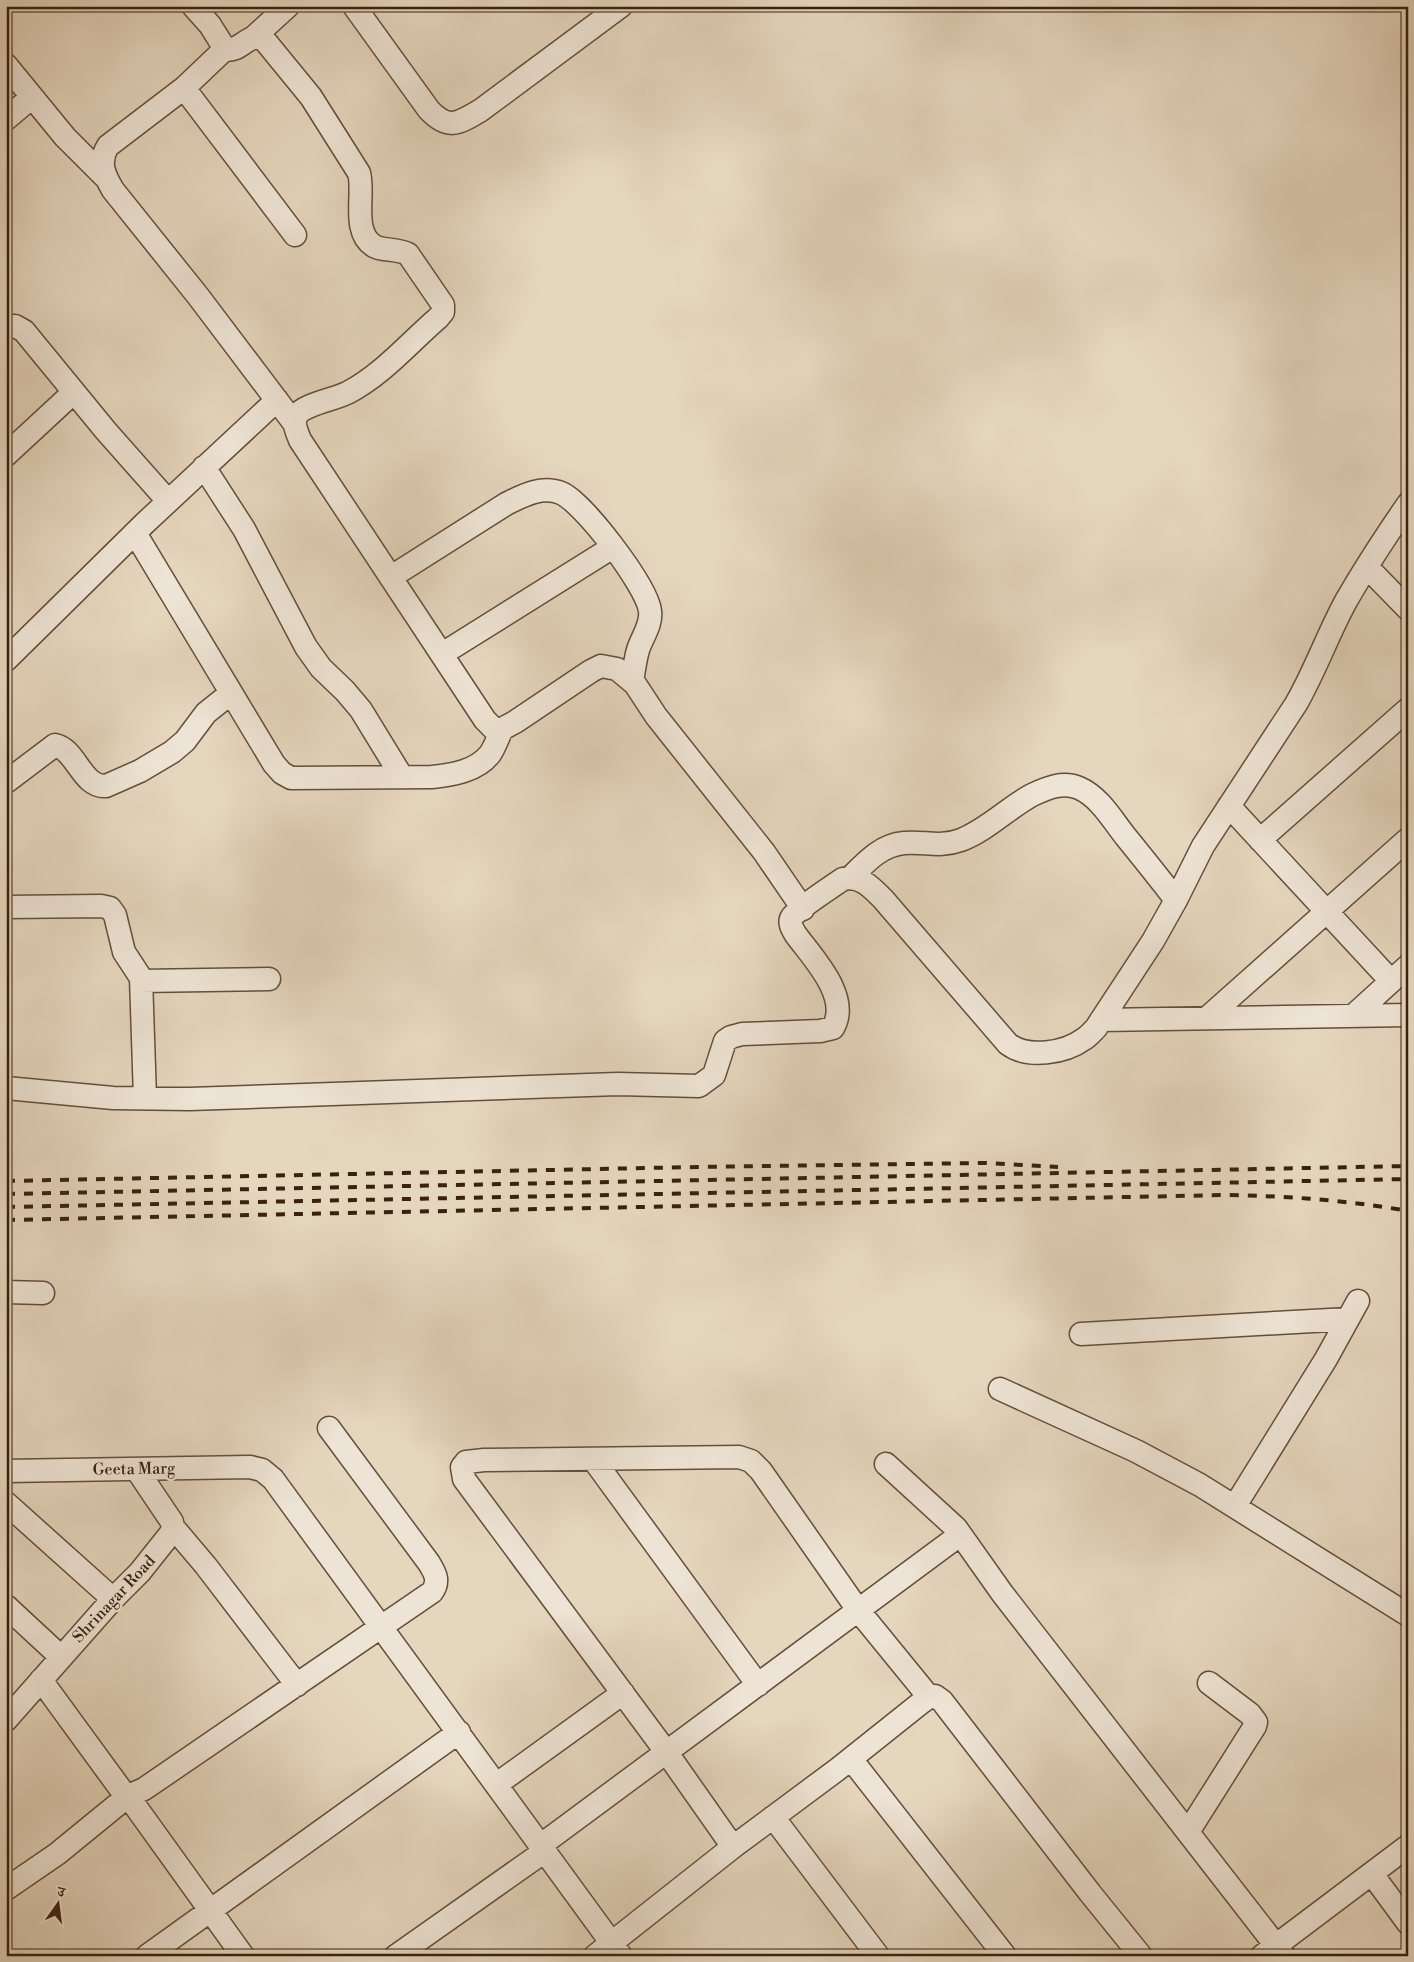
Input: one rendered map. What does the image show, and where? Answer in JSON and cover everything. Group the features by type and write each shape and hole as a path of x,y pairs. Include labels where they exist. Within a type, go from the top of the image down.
{"street":[{"path":"193,6 210,25 225,50"},
{"path":"104,176 103,154 108,146 184,88 225,50 233,50 254,37 288,6"},
{"path":"354,6 429,110 444,122 452,124 462,122 481,110 621,6"},
{"path":"254,37 259,36 266,42 311,97 359,173 362,185 359,216 368,241 374,247 400,250 408,254 443,305 443,312 438,318 390,363 360,386 343,395 309,406 296,415 294,422"},
{"path":"6,65 65,136 104,176 294,422 300,440 489,725 494,729 502,729 601,666 617,669 632,680 656,716 764,852 802,909"},
{"path":"184,88 295,235"},
{"path":"6,119 32,97"},
{"path":"9,322 24,331 168,502"},
{"path":"6,455 74,392"},
{"path":"6,660 135,532 277,400"},
{"path":"204,467 244,529 306,647 321,668 345,691 360,710 402,777"},
{"path":"391,577 506,504 526,494 541,491 559,492 573,500 614,547 646,596 651,616 647,631 638,649 632,680"},
{"path":"6,1088 104,1097 190,1099 618,1084 700,1086 714,1075 723,1045 732,1036 820,1031 834,1028 837,1011 836,996 831,983 791,928 792,917 843,878 851,877 867,884 883,899 998,1034 1013,1048 1036,1052 1060,1050 1075,1045 1086,1038 1101,1020 1153,941 1176,900 1202,846 1296,704 1345,602 1408,504"},
{"path":"135,532 274,764 282,773 291,778 452,775 479,764 490,755 502,729"},
{"path":"442,654 614,547"},
{"path":"1367,567 1408,609"},
{"path":"6,782 55,745 60,746 65,751 92,782 100,786 106,786 140,771 172,752 185,741 206,713 231,693"},
{"path":"1260,840 1408,709"},
{"path":"851,877 874,854 891,846 905,843 942,844 960,840 973,834 1031,796 1053,786 1065,786 1078,787 1098,801 1176,900"},
{"path":"1229,806 1391,981"},
{"path":"1207,1018 1408,839"},
{"path":"6,907 101,906 110,908 115,915 124,952 137,971 141,981 145,1098"},
{"path":"1353,1016 1408,966"},
{"path":"141,981 269,978"},
{"path":"1101,1020 1408,1015"},
{"path":"6,1292 43,1292"},
{"path":"1081,1334 1353,1310 1326,1359 1235,1506"},
{"path":"1000,1388 1136,1451 1200,1485 1408,1615"},
{"path":"6,1889 57,1854 128,1796 144,1789 432,1592 436,1586 436,1575 329,1428"},
{"path":"733,1847 667,1753 464,1479 462,1467 466,1462 484,1460 739,1457 751,1461 761,1471 858,1610 929,1697"},
{"path":"592,1459 758,1685"},
{"path":"886,1464 946,1518 962,1537 1002,1593 1188,1832 1274,1952 1408,1846"},
{"name":"Geeta Marg","path":"6,1471 250,1467 262,1470 273,1479 382,1627"},
{"path":"137,1470 172,1522 173,1527 206,1566 297,1685"},
{"path":"6,1503 113,1599"},
{"name":"Shrinagar Road","path":"6,1720 157,1552 171,1534 173,1527"},
{"path":"396,1956 543,1848 858,1610 957,1538 962,1537"},
{"path":"6,1606 61,1657"},
{"path":"382,1627 543,1848 609,1952 733,1847 851,1759 929,1697 935,1696 942,1701 1090,1893 1142,1956"},
{"path":"41,1680 122,1791 128,1796 243,1956"},
{"path":"1188,1832 1256,1726 1256,1722 1250,1714 1209,1683"},
{"path":"497,1784 623,1693"},
{"path":"147,1956 459,1732"},
{"path":"851,1759 1005,1956"},
{"path":"774,1817 878,1956"},
{"path":"1372,1874 1408,1924"}],"railway":[{"path":"6,1181 986,1163 1058,1167"},
{"path":"6,1194 1408,1166"},
{"path":"6,1207 1408,1179"},
{"path":"6,1220 1225,1195 1316,1199 1408,1211"}]}
